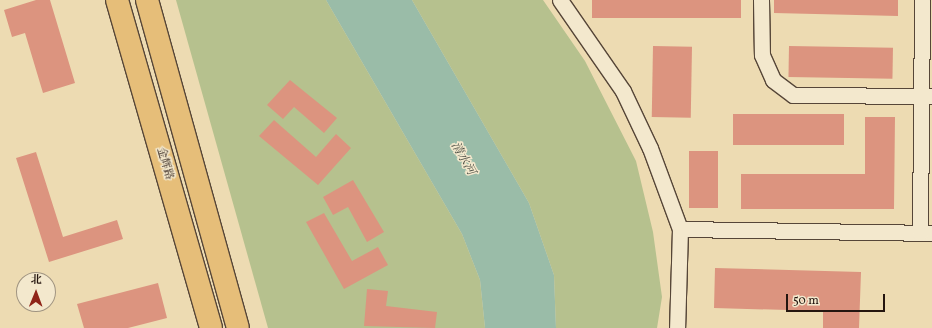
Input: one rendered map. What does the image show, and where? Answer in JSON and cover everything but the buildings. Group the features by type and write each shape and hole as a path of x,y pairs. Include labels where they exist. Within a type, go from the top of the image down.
{"main road":[{"name":"金辉路","path":"117,0 211,328"},
{"path":"146,0 238,328"}],"street":[{"path":"560,0 623,91 650,148 680,228 677,328"},
{"path":"761,0 762,55 773,80 793,95 926,96"},
{"path":"680,228 926,233 926,96 922,0"}],"shaded area":[{"path":"176,0 326,0 462,234 480,280 485,328 268,328"},
{"path":"412,0 543,0 585,61 636,161 653,232 662,297 657,328 556,328 554,275 529,203"}],"water":[{"name":"清水河","path":"326,0 412,0 529,203 554,275 556,328 485,328 480,280 462,234"}]}
